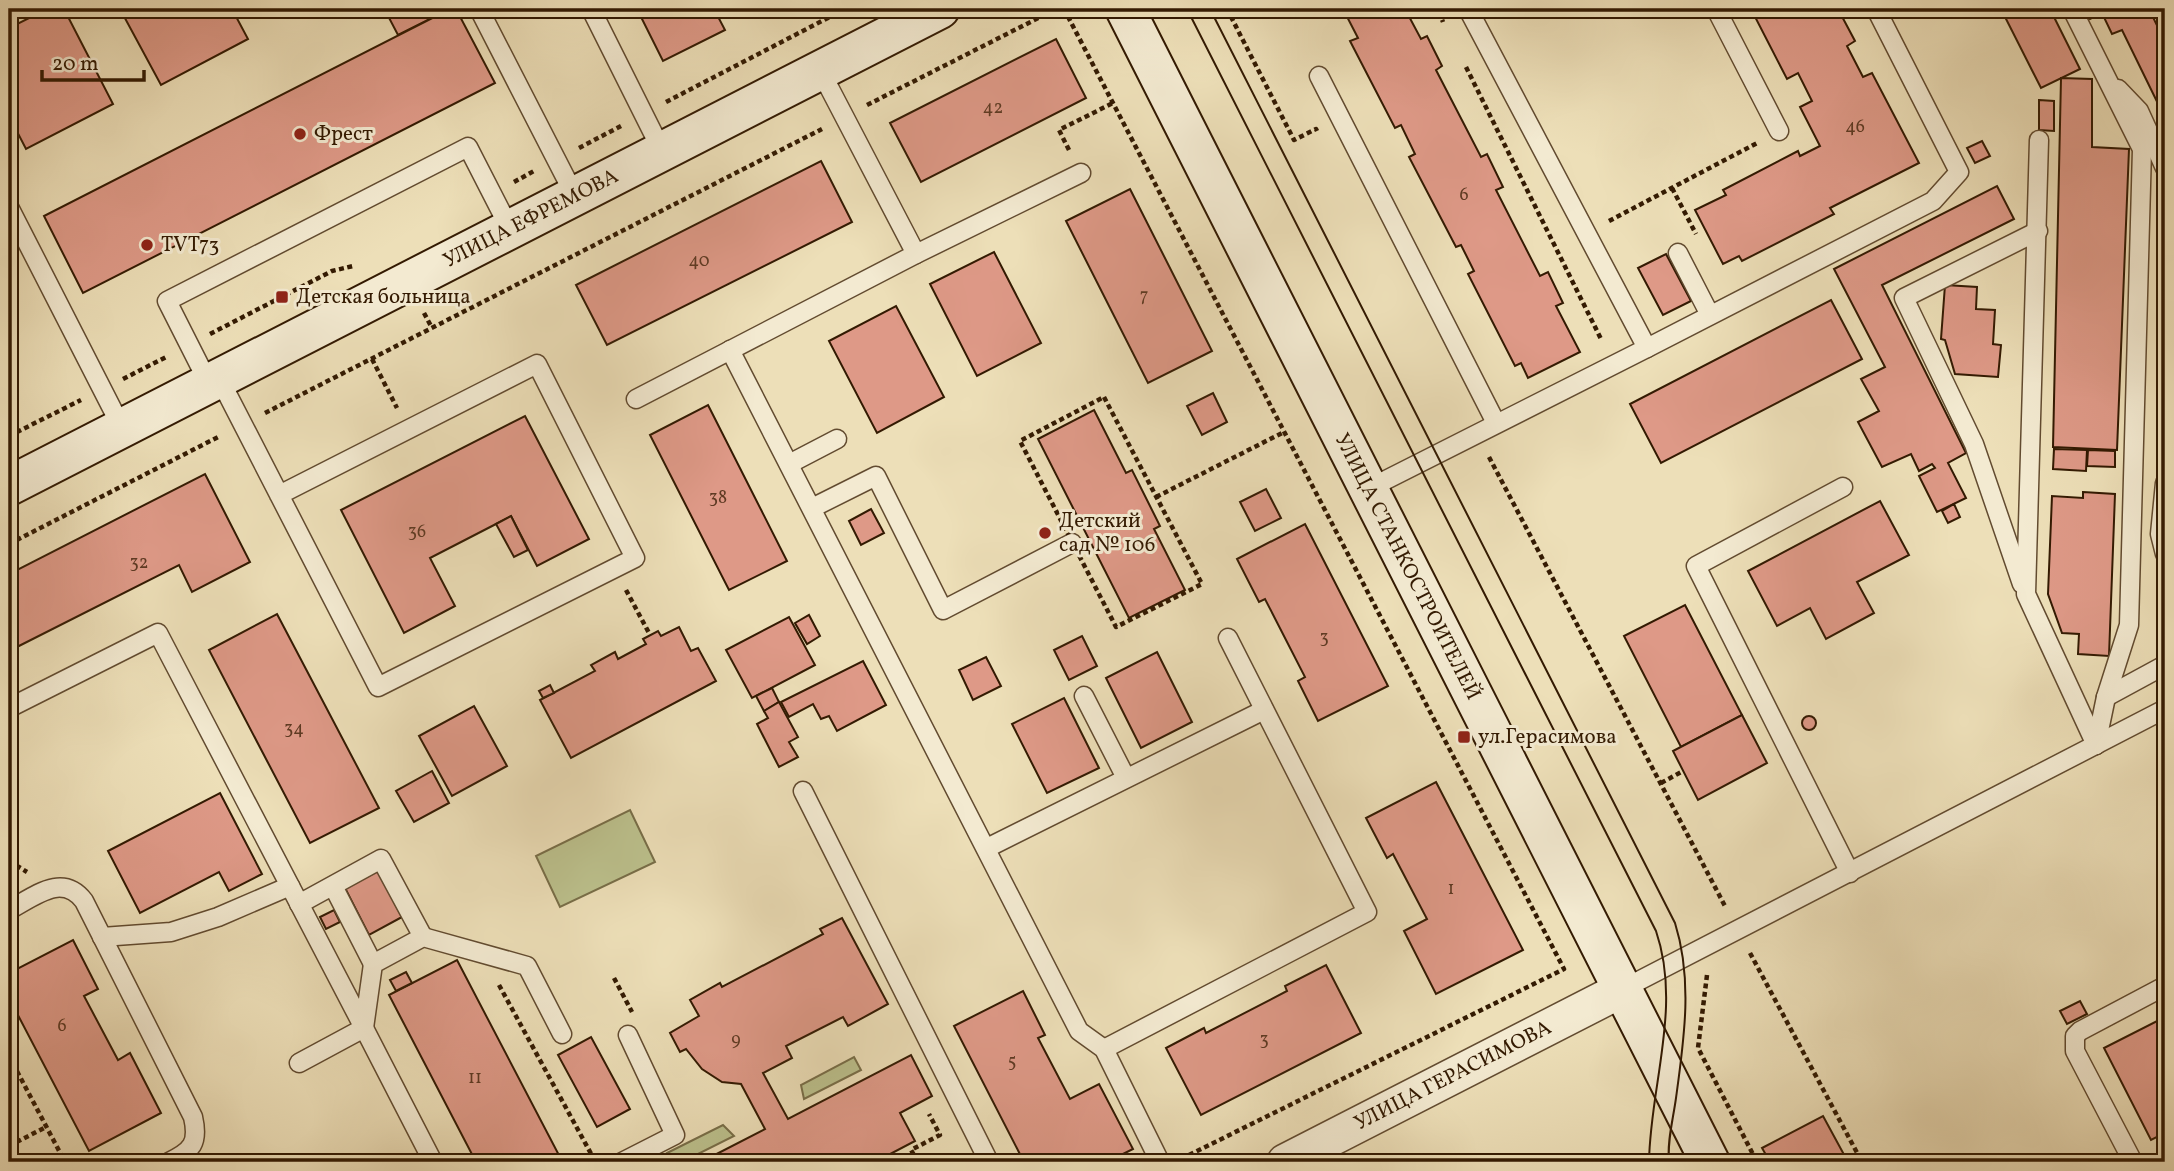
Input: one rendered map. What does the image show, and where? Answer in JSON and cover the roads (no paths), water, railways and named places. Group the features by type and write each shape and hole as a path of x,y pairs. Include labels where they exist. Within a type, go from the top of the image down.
{"street":[{"name":"УЛИЦА СТАНКОСТРОИТЕЛЕЙ","path":"1125,9 1710,1162"},
{"name":"УЛИЦА ЕФРЕМОВА","path":"9,485 931,11"},
{"name":"УЛИЦА ГЕРАСИМОВА","path":"1285,1162 1621,990"}],"lane":[{"path":"479,9 575,196"},
{"path":"591,9 663,151"},
{"path":"1468,9 1647,348"},
{"path":"1716,9 1779,131"},
{"path":"1368,489 1933,201 1959,172 1876,9"},
{"path":"2071,9 2142,149 2129,625 2106,697 2096,745"},
{"path":"820,70 916,254"},
{"path":"1320,76 1496,423"},
{"path":"2106,76 2139,111 2165,168"},
{"path":"2026,594 2039,140"},
{"path":"279,495 537,363 635,558 378,687 279,495 243,425 190,345 167,301 468,147 510,229"},
{"path":"636,399 916,254 1080,173"},
{"path":"9,207 122,428"},
{"path":"2038,231 1904,298 1974,444 2026,594 2096,745"},
{"path":"1678,253 1710,315"},
{"path":"730,350 1079,1031 1104,1049 1160,1162"},
{"path":"789,464 837,439"},
{"path":"812,508 876,476 943,610 1072,543"},
{"path":"2165,483 2160,534 2165,554"},
{"path":"1843,486 1696,566 1850,873"},
{"path":"9,708 158,633 433,1162"},
{"path":"1104,1049 1367,912 1228,638"},
{"path":"2106,697 2165,665"},
{"path":"1084,696 1126,778"},
{"path":"1621,990 2165,709"},
{"path":"986,848 1264,710"},
{"path":"803,791 989,1162"},
{"path":"299,904 381,859 423,937"},
{"path":"102,937 171,932 218,917 290,886"},
{"path":"333,886 373,964 364,1028"},
{"path":"9,910 47,889 64,887 76,890 84,901 193,1117 197,1132 194,1144 181,1156 169,1162"},
{"path":"373,964 423,937 527,966 562,1034"},
{"path":"2133,1162 2073,1044 2080,1031 2165,986"},
{"path":"299,1063 364,1028"},
{"path":"622,1162 675,1135 628,1035"}],"tram line":[{"path":"1187,9 1656,931 1666,988 1663,1046 1649,1162"},
{"path":"1210,9 1675,923 1684,966 1685,1010 1669,1162"}],"place":[{"name":"Фрест","path":"300,134"},
{"name":"TVT73","path":"147,245"},
{"name":"Детская больница","path":"282,297"},
{"name":"Детский сад № 106","path":"1045,533"},
{"name":"ул.Герасимова","path":"1464,737"}]}
